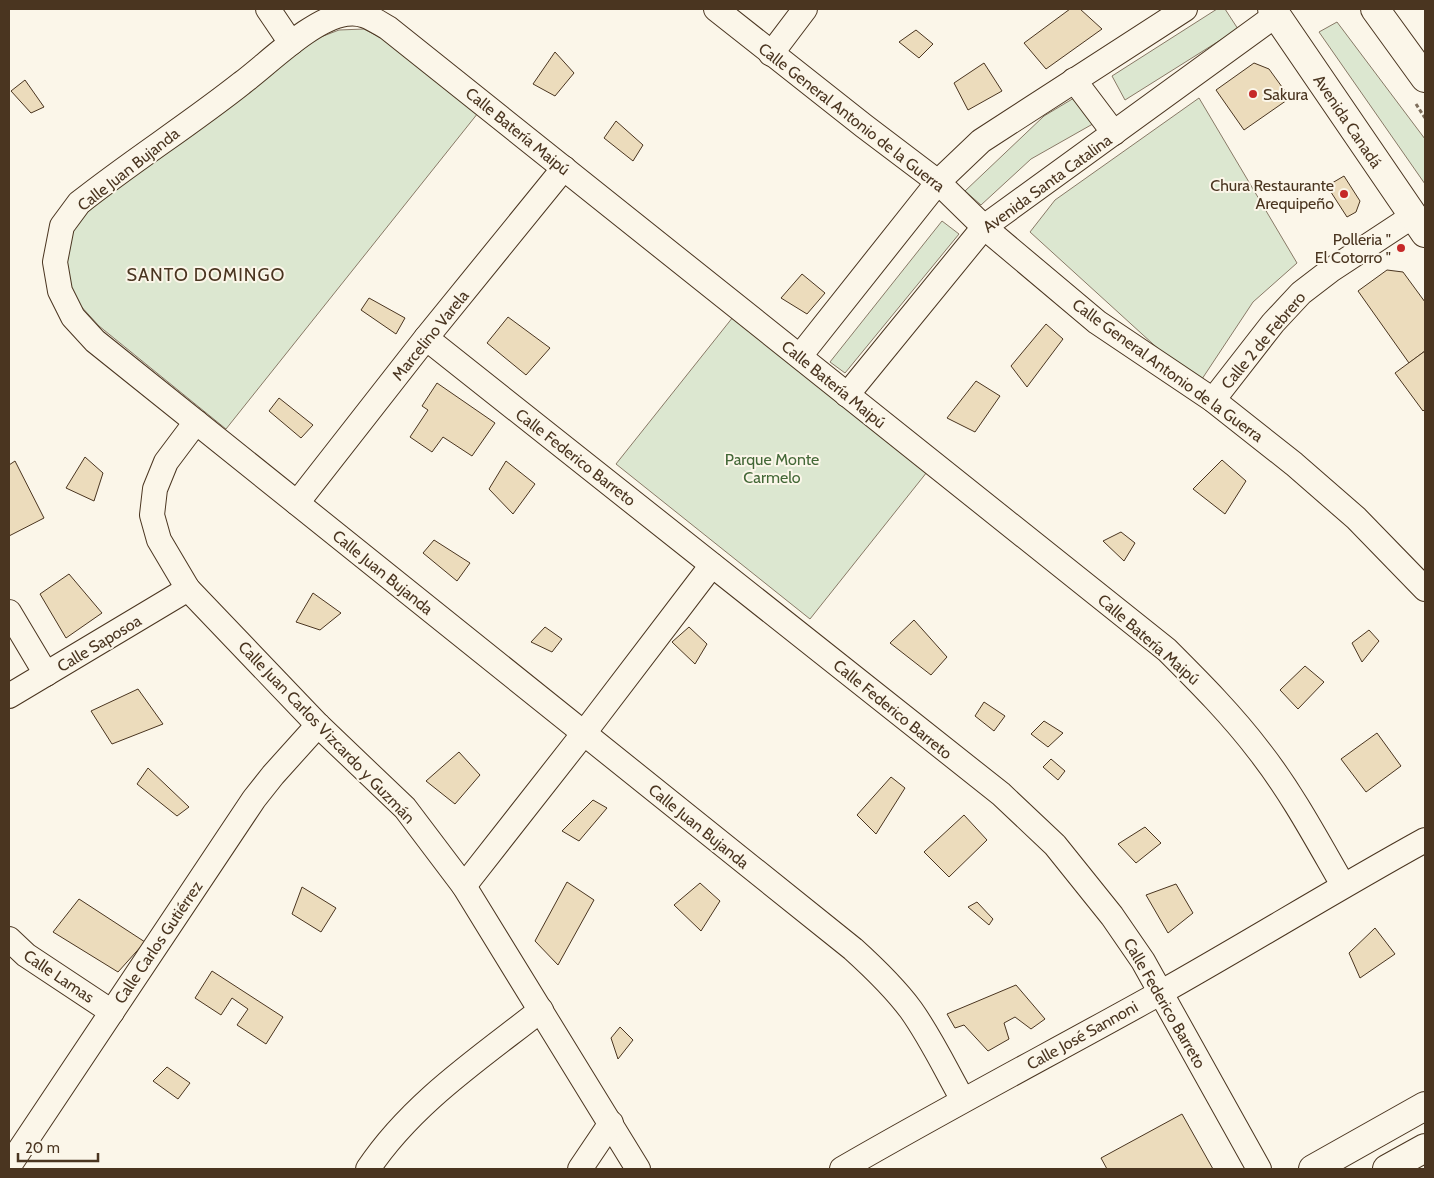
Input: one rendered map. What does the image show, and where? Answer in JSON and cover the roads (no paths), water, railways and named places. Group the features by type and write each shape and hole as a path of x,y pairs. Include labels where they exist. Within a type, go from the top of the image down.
{"main road":[{"path":"1375,9 1425,78"},
{"name":"Avenida Canadá","path":"1277,11 1419,225"},
{"path":"1313,1169 1425,1106"},
{"path":"1387,1169 1425,1148"}],"street":[{"path":"268,9 291,43"},
{"name":"Calle General Antonio de la Guerra","path":"716,9 771,54 938,182 984,227 1097,322 1213,400 1326,490 1425,589"},
{"path":"771,54 805,9"},
{"path":"800,356 938,182 981,141 1185,9"},
{"name":"Avenida Santa Catalina","path":"848,395 984,227 1114,134 1277,11"},
{"name":"Calle Batería Maipú","path":"291,43 324,21 345,14 363,13 388,28 800,356 1167,650 1217,699 1261,753 1301,813 1343,885"},
{"name":"Calle Juan Bujanda","path":"291,43 242,83 79,203 62,226 55,262 60,292 73,317 95,341 876,969 911,1010 963,1100"},
{"path":"1074,80 1114,134"},
{"name":"Marcelino Varela","path":"297,503 426,338 564,168"},
{"name":"Calle 2 de Febrero","path":"1213,400 1273,323 1301,293 1331,270 1419,225"},
{"name":"Calle Federico Barreto","path":"426,338 1001,794 1055,845 1112,916 1143,962 1259,1169"},
{"name":"Calle Juan Carlos Vizcardo y Guzmán","path":"196,422 166,462 155,489 152,515 159,540 188,589 318,725 405,808 464,886 638,1169"},
{"path":"464,886 584,733 712,564"},
{"name":"Calle Saposoa","path":"9,696 188,589"},
{"path":"9,612 46,674"},
{"name":"Calle Carlos Gutiérrez","path":"9,1166 254,799 272,775 318,725"},
{"name":"Calle José Sannoni","path":"842,1169 1160,992 1343,885 1425,840"},
{"name":"Calle Lamas","path":"9,938 26,955 112,1012"},
{"path":"368,1169 395,1135 420,1108 450,1081 541,1010"},
{"path":"580,1169 611,1124"}],"place":[{"name":"Sakura","path":"1253,94"},
{"name":"Chura Restaurante Arequipeño","path":"1344,194"},
{"name":"Polleria \" El Cotorro \"","path":"1401,248"}],"district":[{"name":"SANTO DOMINGO","path":"206,275"}],"park label":[{"name":"Parque Monte Carmelo","path":"772,468"}]}
